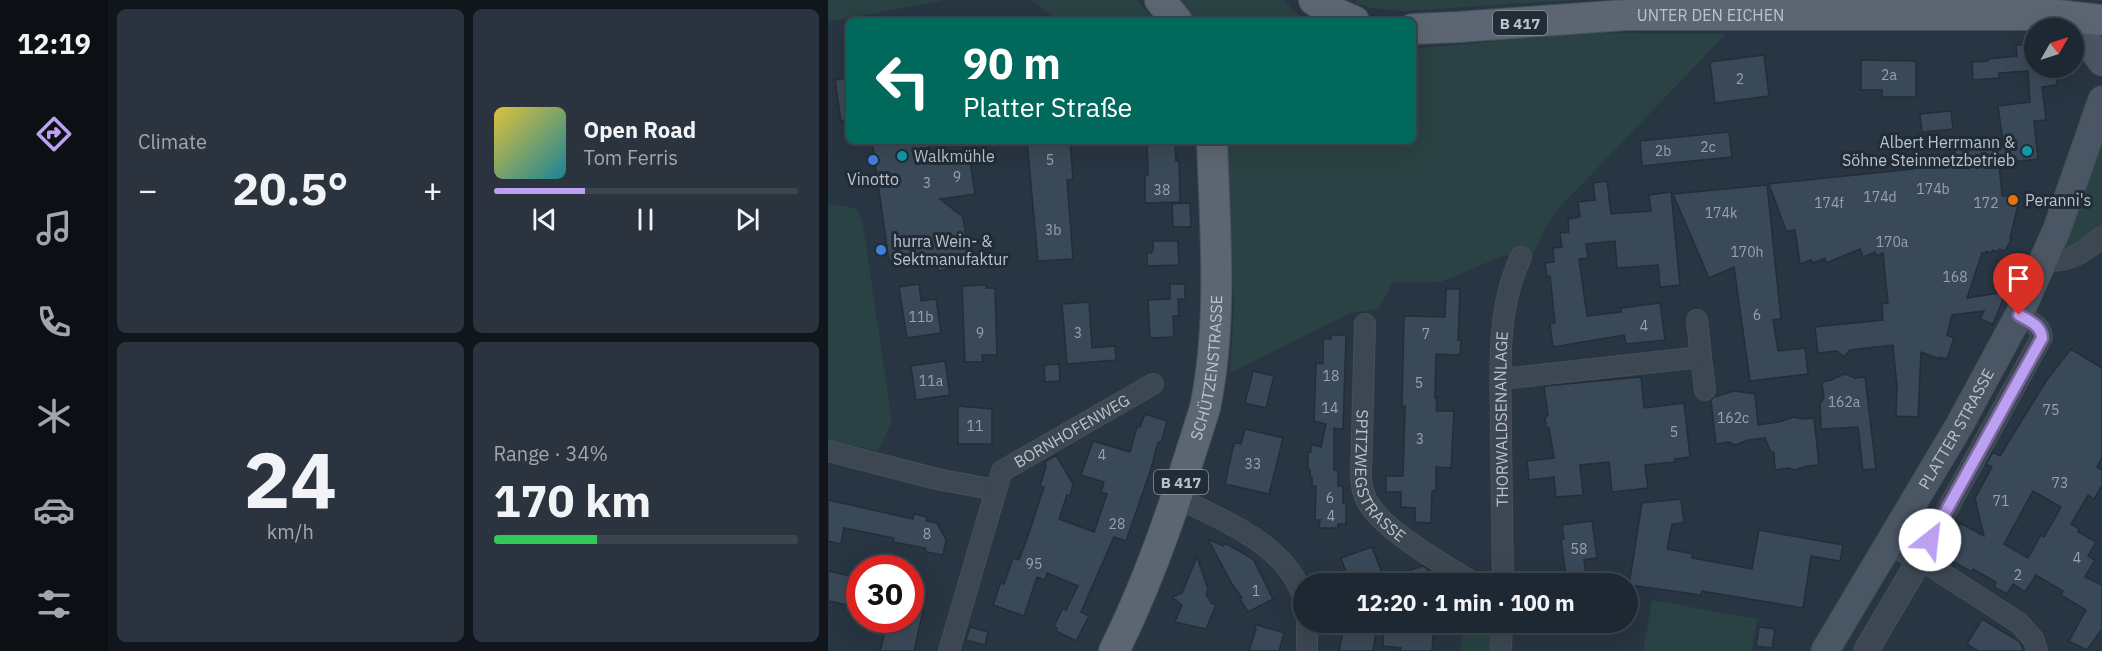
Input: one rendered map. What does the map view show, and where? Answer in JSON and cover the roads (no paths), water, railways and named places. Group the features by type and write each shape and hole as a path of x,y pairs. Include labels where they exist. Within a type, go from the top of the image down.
{"main road":[{"path":"1160,0 1175,18"},
{"path":"1314,0 1347,18"},
{"name":"UNTER DEN EICHEN","path":"1416,29 1626,15 2008,8 2102,20"},
{"path":"2056,15 2083,36 2102,62"},
{"name":"PLATTER STRASSE","path":"1825,651 1959,426 2019,315 2044,261 2102,100"},
{"name":"SCHÜTZENSTRASSE","path":"1114,651 1147,579 1177,497 1205,408 1213,358 1216,249 1212,144"}],"street":[{"path":"2044,261 2059,261 2076,256 2102,237"},
{"name":"THORWALDSENANLAGE","path":"1503,573 1501,379 1504,308 1512,274 1521,257"},
{"name":"PLATTER STRASSE","path":"1920,559 2042,338 2041,330 2019,315"},
{"path":"1697,320 1705,390"},
{"name":"SPITZWEGSTRASSE","path":"1365,324 1361,484 1367,503 1393,530 1459,573"},
{"path":"1501,379 1701,357"},
{"name":"BORNHOFENWEG","path":"950,651 1002,471 1153,384"},
{"path":"828,451 937,479 996,490"},
{"path":"1177,497 1267,546 1293,575"},
{"path":"1890,542 2019,623 2033,639 2037,651"},
{"path":"1866,651 1920,559"},
{"path":"1307,633 1307,651"},
{"path":"1501,651 1502,633"}],"place":[{"name":"Albert Herrmann & Söhne Steinmetzbetrieb","path":"2027,151"},
{"name":"Walkmühle","path":"902,156"},
{"name":"Vinotto","path":"873,160"},
{"name":"Peranni's","path":"2013,200"},
{"name":"hurra Wein- & Sektmanufaktur","path":"881,250"}]}
